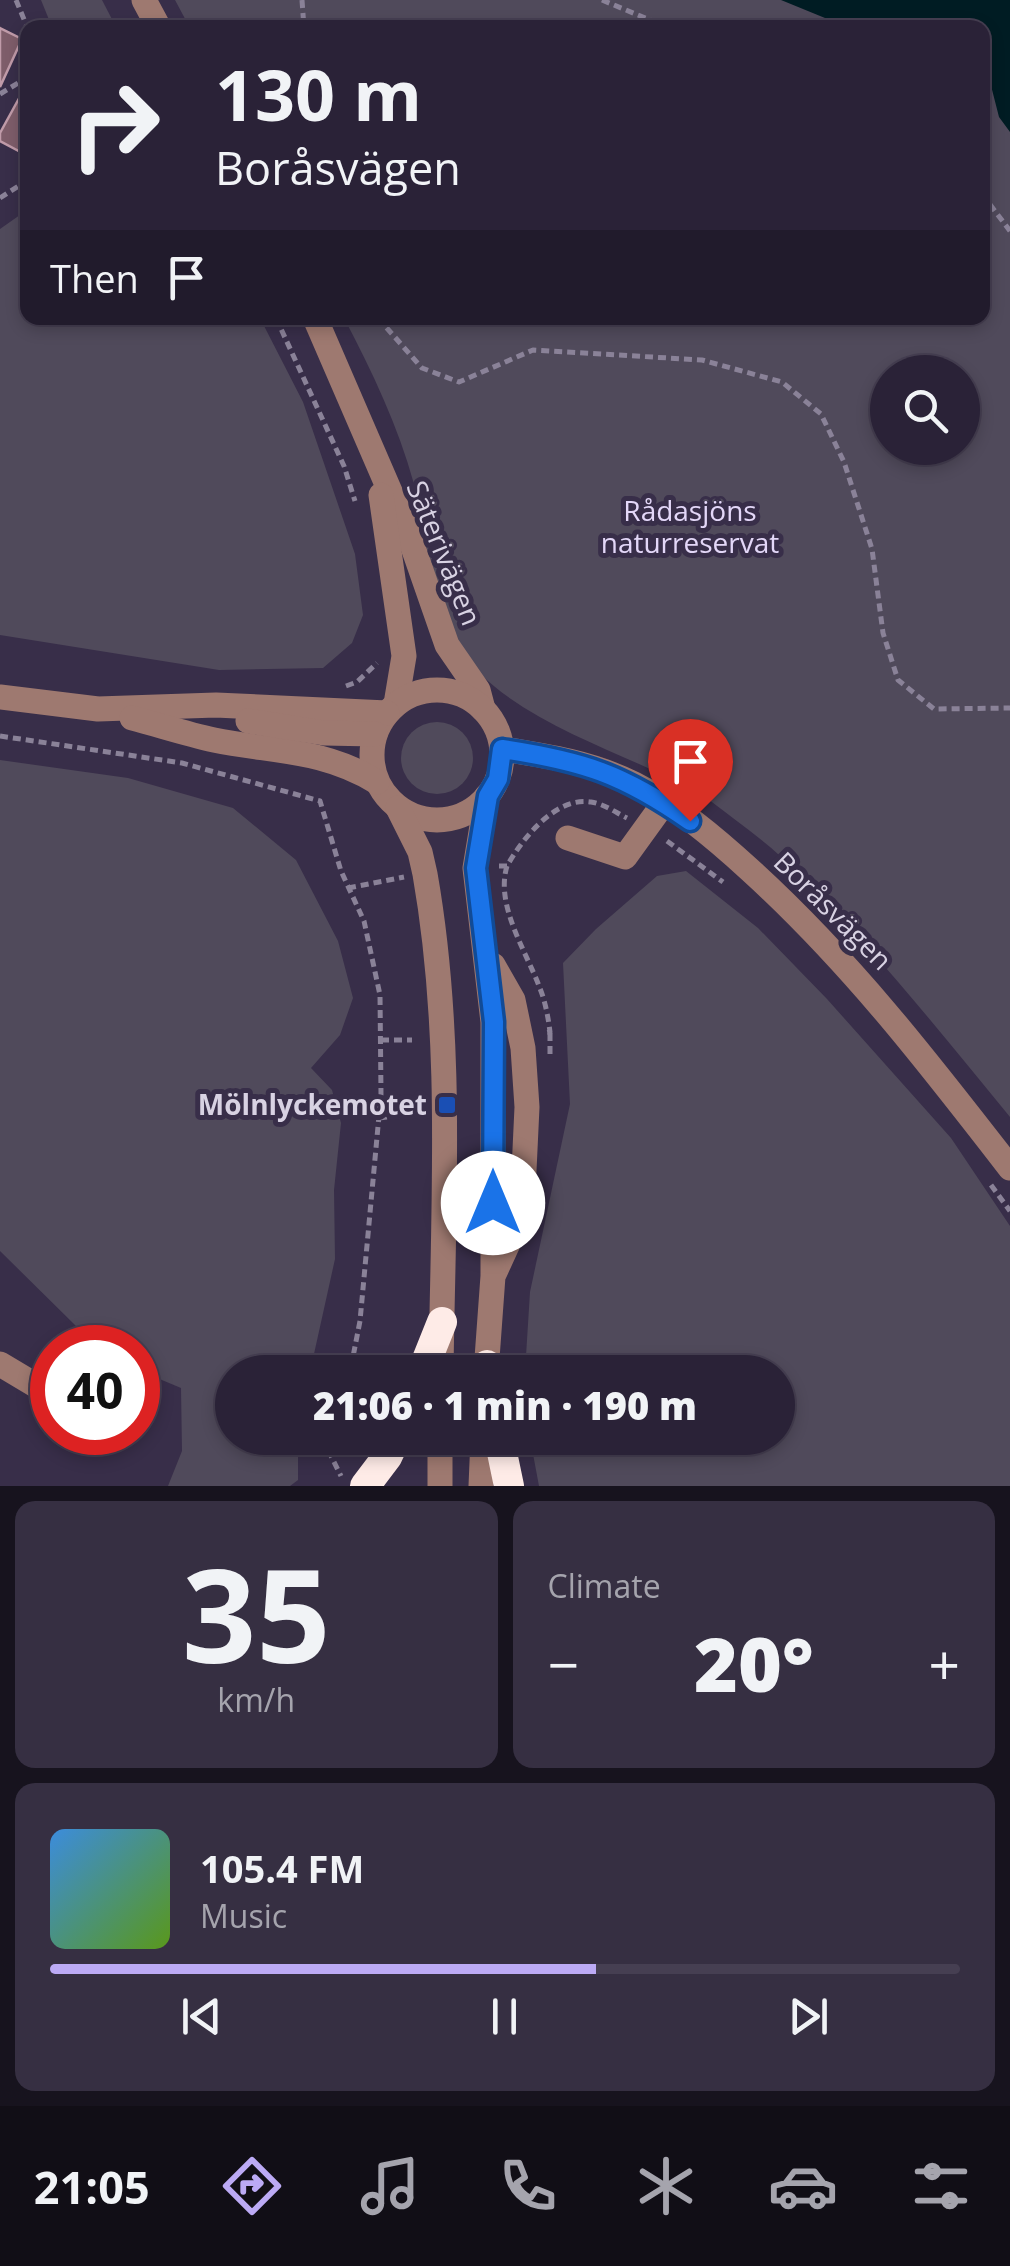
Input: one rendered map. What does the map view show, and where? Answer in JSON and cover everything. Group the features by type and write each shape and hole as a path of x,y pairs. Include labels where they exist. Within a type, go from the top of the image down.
{"highway":[{"path":"429,1355 442,1322"},
{"path":"365,1486 388,1455"},
{"path":"503,1455 509,1486"}],"street":[{"name":"Säterivägen","path":"318,325 408,534 447,645 478,690 484,709"},
{"name":"Säterivägen","path":"378,471 404,656 386,717"},
{"path":"169,708 324,733 386,717 417,693 441,690 464,696 484,709 496,728 502,749 498,779 488,796 469,812 445,820 421,818 398,808"},
{"path":"0,697 98,709 216,705 386,717"},
{"path":"98,709 215,740 320,756 352,766 377,782 413,834 425,874 437,958 447,1104 441,1355"},
{"path":"377,782 371,758 386,717"},
{"name":"Boråsvägen","path":"502,749 564,758 601,769 638,785 716,840 823,938 887,1009 1010,1168"},
{"path":"488,796 476,868 494,1022 488,1355"},
{"path":"568,838 624,857 664,803"},
{"path":"0,1364 30,1382"},
{"path":"440,1455 440,1486"},
{"path":"481,1486 482,1455"}],"path":[{"path":"602,0 650,20"},
{"path":"990,205 1010,231"},
{"path":"279,325 344,466 357,506"},
{"path":"384,325 422,368 459,382 533,350 702,360 782,382 821,414 844,462 872,549 883,633 898,680 934,709 1010,708"},
{"path":"327,712 330,691 357,682 379,659"},
{"path":"0,736 182,763 320,801"},
{"path":"320,756 320,801 374,956 381,1040 379,1118 360,1322 353,1355"},
{"path":"544,1033 550,1032 546,1008 509,906 504,880 507,866 543,822 569,804 591,802 605,806 646,829 731,888"},
{"path":"476,868 507,866"},
{"path":"348,888 425,874"},
{"path":"381,1040 412,1040"},
{"path":"379,1118 405,1115 415,1106"},
{"path":"981,1172 1010,1211"},
{"path":"330,1455 334,1466 352,1486"}],"green space":[{"path":"41,0 102,0 112,20 49,20"},
{"name":"Rådasjöns naturreservat","path":"175,0 1010,0 1010,1117 853,931 764,842 698,792 543,719 494,686 473,666 456,644 440,607 408,462 348,325 990,325 990,20 186,20"},
{"path":"20,215 20,325 264,325 303,402 355,554 363,615 352,643 323,668 219,670 0,635 0,229"},
{"path":"437,722 463,732 473,758 463,784 437,794 411,784 401,758 411,732"},
{"path":"0,760 128,778 233,808 296,860 338,941 353,998 340,1035 311,1068 332,1090 341,1123 334,1190 335,1259 314,1355 215,1355 215,1455 298,1455 298,1480 290,1486 168,1486 182,1451 181,1388 160,1379 160,1325 75,1325 0,1251"},
{"path":"686,871 758,928 951,1138 1010,1226 1010,1486 539,1486 533,1455 795,1455 795,1355 526,1355 530,1292 570,1104 563,963 657,876"}],"water":[{"path":"781,0 1010,0 1010,132 999,117 990,82 990,20 830,20"}],"building":[{"path":"0,28 20,38 20,43 0,87"},
{"path":"20,97 20,152 0,141 0,133"}],"place":[{"name":"Mölnlyckemotet","path":"447,1105"}],"route":[{"path":"493,1203 494,1022 476,868 477,846 488,796 498,779 502,749 564,758 601,769 638,785 690,821"}]}
